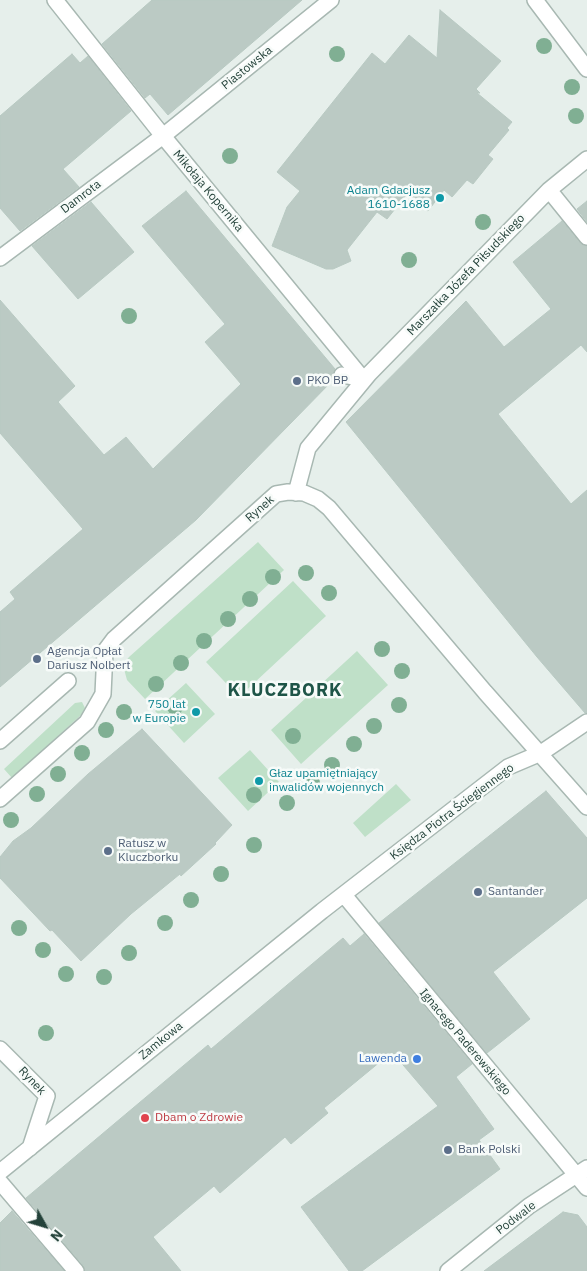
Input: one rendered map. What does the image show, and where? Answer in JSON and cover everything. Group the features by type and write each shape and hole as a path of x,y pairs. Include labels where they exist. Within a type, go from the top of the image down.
{"street":[{"name":"Mikołaja Kopernika","path":"54,0 163,136 366,377"},
{"name":"Piastowska","path":"163,136 331,0"},
{"path":"535,0 587,69"},
{"name":"Damrota","path":"0,258 163,136"},
{"name":"Marszałka Józefa Piłsudskiego","path":"296,493 308,448 366,377 549,190 587,159"},
{"path":"549,190 587,237"},
{"path":"342,376 366,377"},
{"name":"Rynek","path":"0,799 87,722 103,694 105,651 114,638 276,494 288,492 304,493 318,499 329,508 587,807"},
{"path":"0,741 68,681"},
{"name":"Księdza Piotra Ściegiennego","path":"322,911 508,767 541,753 587,722"},
{"name":"Ignacego Paderewskiego","path":"344,895 582,1172 587,1188"},
{"name":"Zamkowa","path":"0,1172 322,911"},
{"name":"Rynek","path":"0,1049 47,1096 30,1148"},
{"name":"Podwale","path":"448,1271 529,1206 582,1172"},
{"path":"0,1182 76,1271"}],"green space":[{"path":"258,542 284,570 145,699 127,680 124,669 125,662"},
{"path":"293,581 326,616 239,697 206,662"},
{"path":"357,651 388,685 301,764 271,730"},
{"path":"186,683 215,714 184,743 155,711"},
{"path":"82,702 85,708 81,715 12,778 4,769 75,703"},
{"path":"250,750 279,782 248,811 218,778"},
{"path":"396,784 411,800 365,837 353,823"}],"building":[{"path":"152,0 302,0 168,115 150,94 145,98 102,44"},
{"path":"440,10 501,61 476,89 480,93 477,93 512,122 507,128 509,130 488,155 493,159 473,184 467,180 452,197 444,190 428,211 407,194 387,219 377,212 347,250 351,261 333,269 326,269 272,246 287,207 300,191 277,172 372,53 385,64 409,35 437,58"},
{"path":"72,54 80,63 88,56 131,111 63,169 79,187 20,231 0,208 0,116"},
{"path":"186,191 335,369 334,379 196,520 0,687 0,612 15,599 10,592 83,529 0,433 0,300 75,386 58,402 104,455 126,437 153,469 241,384 205,342 225,324 142,226"},
{"path":"587,201 587,222 577,209"},
{"path":"91,202 134,252 78,299 32,246"},
{"path":"562,221 580,243 587,246 587,352 581,345 498,414 571,504 587,490 587,713 537,657 346,422 466,301 504,347 551,309 513,262"},
{"name":"Ratusz w Kluczborku","path":"142,729 232,825 216,844 181,876 180,874 131,914 81,961 0,878 0,857 13,841 31,828 88,774"},
{"path":"546,791 587,838 587,898 493,972 530,1019 487,1053 379,923"},
{"path":"364,934 472,1064 456,1077 494,1129 479,1140 500,1169 362,1271 349,1271 301,1207 438,1106 392,1052 324,1108 328,1113 291,1144 285,1137 220,1193 214,1186 153,1237 181,1271 85,1271 83,1265 26,1198 208,1045 211,1049 343,938 350,946"},
{"path":"12,1211 64,1271 0,1271 0,1223"},
{"path":"563,1212 578,1215 587,1227 587,1271 484,1271"}],"place":[{"name":"Adam Gdacjusz 1610-1688","path":"440,198"},
{"name":"PKO BP","path":"297,381"},
{"name":"Agencja Opłat Dariusz Nolbert","path":"37,659"},
{"name":"750 lat w Europie","path":"196,712"},
{"name":"Głaz upamiętniający inwalidów wojennych","path":"259,781"},
{"name":"Ratusz w Kluczborku","path":"108,851"},
{"name":"Santander","path":"478,892"},
{"name":"Lawenda","path":"417,1059"},
{"name":"Dbam o Zdrowie","path":"145,1118"},
{"name":"Bank Polski","path":"448,1150"}],"district":[{"name":"KLUCZBORK","path":"285,691"}]}
